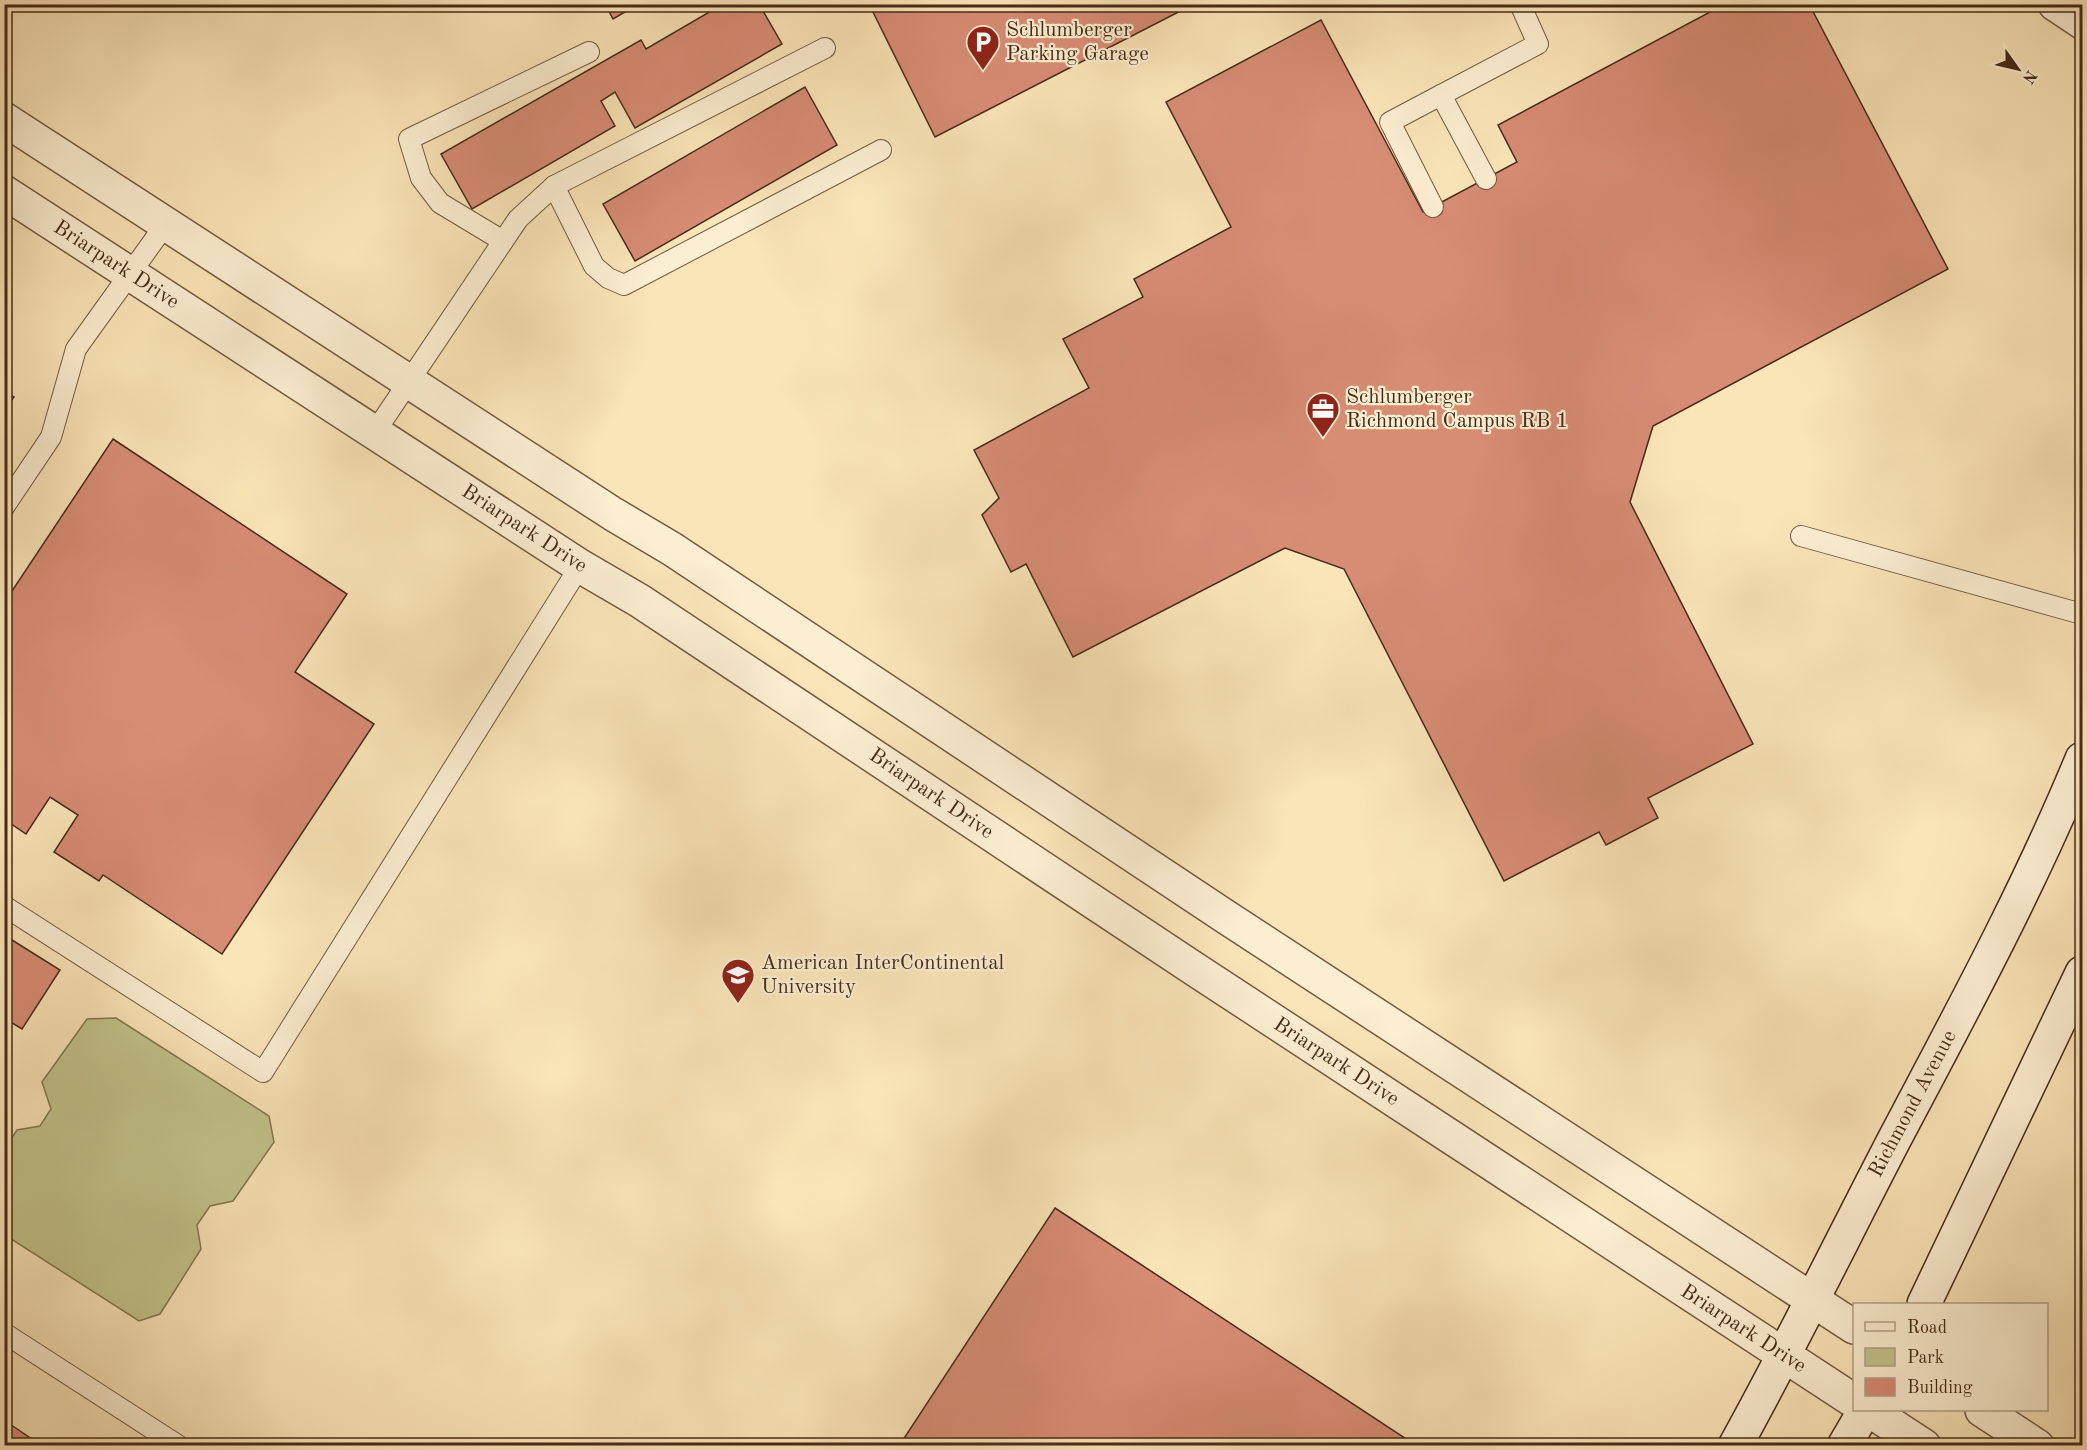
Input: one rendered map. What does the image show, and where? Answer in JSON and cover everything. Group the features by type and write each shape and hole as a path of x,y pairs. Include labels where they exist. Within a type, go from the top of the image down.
{"street":[{"path":"2055,4 2082,22"},
{"path":"4,119 613,514 672,549 1226,916 1853,1326"},
{"name":"Briarpark Drive","path":"4,192 580,566 640,601 1853,1400"},
{"name":"Richmond Avenue","path":"1735,1446 1784,1357 1990,958 2061,809 2082,759"},
{"path":"1925,1303 2082,973"},
{"path":"1844,1446 1866,1411"},
{"path":"1869,1411 1924,1446"},
{"path":"1984,1411 2037,1446"}],"lane":[{"path":"1433,207 1390,122 1538,44 1520,4"},
{"path":"375,432 518,219 554,186 825,48"},
{"path":"503,241 440,203 422,178 409,140 589,52"},
{"path":"1441,95 1486,179"},
{"path":"554,186 594,266 608,278 624,285 881,150"},
{"path":"4,507 51,437 76,350 131,276 165,225"},
{"path":"1801,536 2082,614"},
{"path":"4,906 263,1072 580,566"},
{"path":"4,1333 179,1446"}],"green space":[{"path":"116,1018 269,1116 274,1142 233,1201 210,1206 197,1225 201,1249 160,1314 139,1321 5,1235 5,1148 17,1130 40,1126 51,1109 42,1082 87,1019"}],"building":[{"path":"605,4 639,4 613,19"},
{"path":"723,4 759,4 782,44 635,128 615,92 601,101 615,126 472,209 441,154 641,40 646,49"},
{"name":"Schlumberger Parking Garage","path":"869,4 1194,4 935,137"},
{"name":"Schlumberger Richmond Campus RB 1","path":"1725,4 1809,4 1948,269 1653,426 1630,502 1753,744 1648,798 1658,818 1606,845 1599,832 1504,881 1344,569 1285,548 1073,657 1026,564 1011,572 982,515 999,498 974,450 1089,388 1063,339 1143,297 1134,279 1231,227 1166,102 1321,20 1423,212 1517,162 1498,125"},
{"path":"805,87 837,145 635,261 603,204"},
{"path":"4,391 14,397 4,411"},
{"path":"113,439 347,594 295,672 374,724 222,954 103,875 99,881 54,852 78,815 50,797 26,834 4,819 4,603"},
{"path":"4,935 60,970 22,1029 4,1018"},
{"path":"1055,1208 1417,1446 899,1446"},
{"path":"4,1420 42,1446 4,1446"}],"place":[{"name":"Schlumberger Parking Garage","path":"983,71"},
{"name":"Schlumberger Richmond Campus RB 1","path":"1323,438"},
{"name":"American InterContinental University","path":"738,1004"}]}
